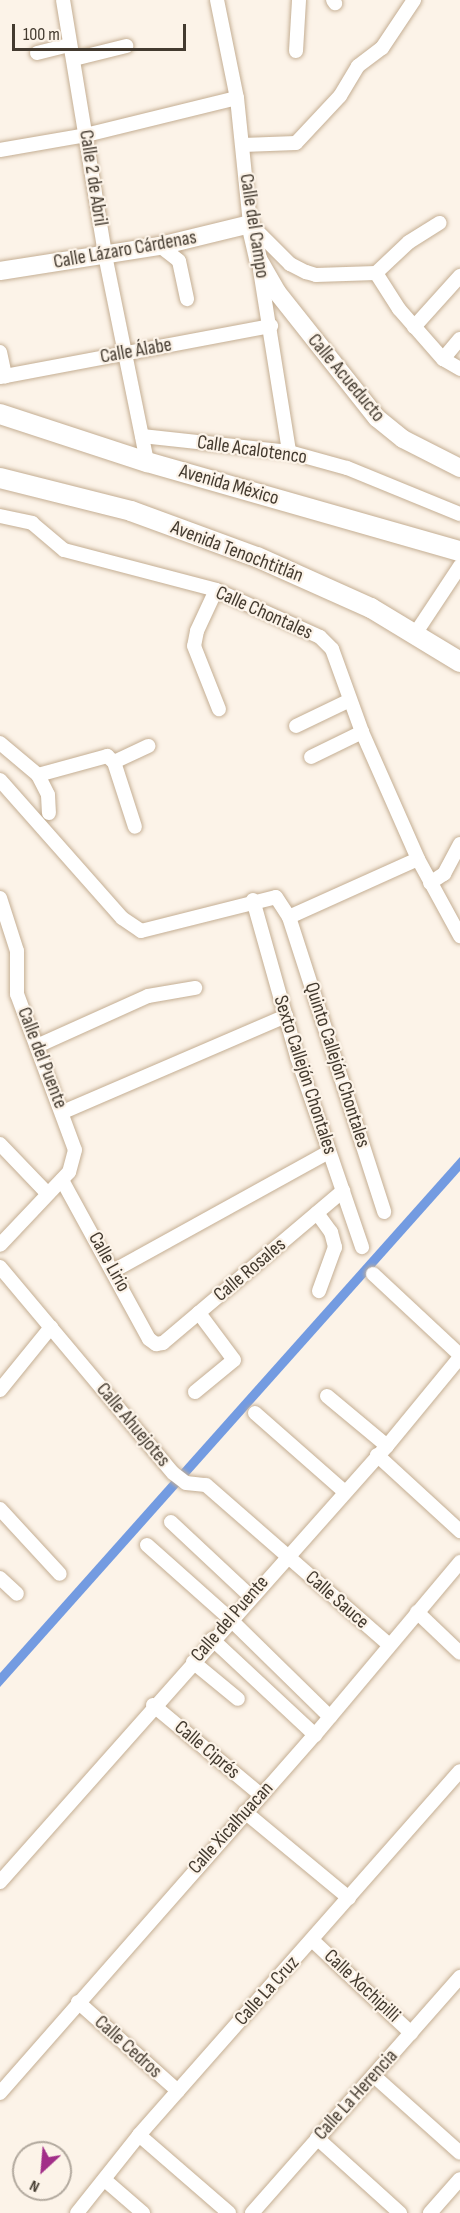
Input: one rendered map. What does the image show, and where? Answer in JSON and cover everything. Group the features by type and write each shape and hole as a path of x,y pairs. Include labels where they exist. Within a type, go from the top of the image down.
{"main road":[{"name":"Avenida México","path":"0,414 147,462 460,551"},
{"name":"Avenida Tenochtitlán","path":"0,478 131,511 257,557 371,608 460,662"}],"street":[{"name":"Calle 2 de Abril","path":"63,0 105,255 147,462"},
{"name":"Calle del Campo","path":"217,0 237,98 250,225 271,327 289,452"},
{"path":"296,51 299,0"},
{"path":"243,145 296,142 340,96 358,66 382,48 414,0"},
{"path":"37,53 70,45"},
{"path":"74,59 126,46"},
{"path":"0,150 86,135 237,98"},
{"path":"250,225 290,264 316,275 376,273 409,242 440,223"},
{"name":"Calle Lázaro Cárdenas","path":"0,271 160,246 250,225"},
{"path":"160,246 179,261 187,299"},
{"name":"Calle Acueducto","path":"258,259 298,321 377,418 403,439 460,468"},
{"path":"376,273 414,327 443,358 460,369"},
{"path":"414,327 460,276"},
{"name":"Calle Álabe","path":"2,376 271,327"},
{"path":"443,358 460,339"},
{"path":"0,352 2,376"},
{"name":"Calle Acalotenco","path":"142,436 289,452 347,468 460,514"},
{"name":"Calle Chontales","path":"0,516 32,523 64,550 216,590 320,637 332,649 362,732 418,859 460,936"},
{"path":"416,634 460,566"},
{"path":"216,590 197,631 194,646 219,709"},
{"path":"296,726 350,700"},
{"path":"311,758 362,732"},
{"path":"0,743 38,775 48,795 49,813"},
{"path":"114,762 148,746"},
{"path":"38,775 107,756 114,762 135,827"},
{"path":"0,780 131,927 141,931 253,900"},
{"path":"430,883 444,874 460,844"},
{"path":"289,917 418,859"},
{"name":"Quinto Callejón Chontales","path":"253,900 276,897 289,917 384,1212"},
{"name":"Calle del Puente","path":"0,898 16,951 17,994 63,1112 75,1150 75,1160 62,1180"},
{"name":"Sexto Callejón Chontales","path":"253,900 286,1016 362,1247"},
{"path":"37,1046 147,996 195,988"},
{"path":"63,1112 286,1016"},
{"path":"0,1144 47,1193"},
{"path":"115,1270 329,1152"},
{"path":"2,1238 62,1180"},
{"name":"Calle Lirio","path":"62,1180 115,1270 149,1339 156,1344"},
{"name":"Calle Rosales","path":"156,1344 163,1343 343,1191"},
{"path":"317,1213 331,1232 336,1247 319,1291"},
{"name":"Calle Ahuejotes","path":"0,1267 173,1473 186,1484 206,1485 286,1556"},
{"path":"373,1274 460,1356"},
{"path":"195,1392 234,1359 199,1313"},
{"path":"0,1390 51,1327"},
{"name":"Calle del Puente","path":"0,1882 153,1705 382,1451 460,1356"},
{"path":"327,1396 460,1531"},
{"path":"255,1413 345,1492"},
{"path":"0,1509 60,1574"},
{"path":"171,1522 250,1596"},
{"path":"147,1545 230,1619 330,1717"},
{"name":"Calle Sauce","path":"286,1556 388,1644"},
{"name":"Calle Xicalhuacan","path":"0,2092 315,1735 388,1644 460,1562"},
{"path":"0,1578 17,1594"},
{"path":"417,1612 460,1653"},
{"path":"212,1639 315,1735"},
{"path":"193,1662 238,1700"},
{"name":"Calle Ciprés","path":"153,1705 261,1795"},
{"name":"Calle La Cruz","path":"77,2213 106,2181 140,2135 178,2091 460,1771"},
{"path":"245,1812 349,1898"},
{"name":"Calle Xochipilli","path":"312,1940 411,2033"},
{"name":"Calle La Herencia","path":"252,2213 460,1977"},
{"name":"Calle Cedros","path":"78,2002 178,2091"},
{"path":"374,2076 460,2153"},
{"path":"140,2135 229,2213"},
{"path":"317,2138 400,2213"},
{"path":"430,2213 460,2179"},
{"path":"106,2181 143,2213"}],"water":[{"path":"460,1157 460,1171 0,1687 0,1673"}]}
